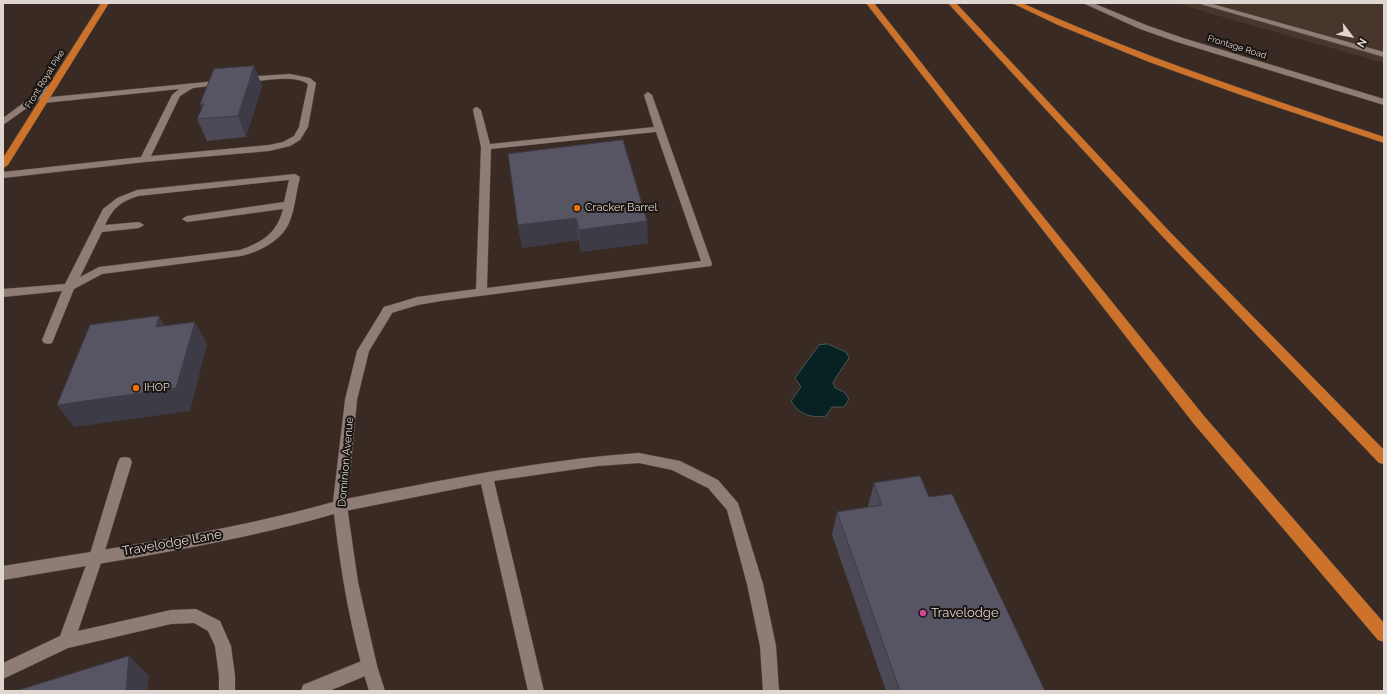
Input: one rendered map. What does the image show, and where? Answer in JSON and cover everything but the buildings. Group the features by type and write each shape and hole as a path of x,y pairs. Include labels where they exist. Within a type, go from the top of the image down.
{"highway":[{"name":"Front Royal Pike","path":"3,165 105,3"},
{"path":"870,3 1016,190 1199,420 1384,635"},
{"path":"952,3 1140,207 1275,349 1384,459"},
{"path":"1016,3 1121,50 1384,140"}],"street":[{"name":"Frontage Road","path":"1087,3 1143,27 1180,40 1384,102"},
{"path":"1201,3 1384,55"},
{"path":"3,175 145,159 269,148 291,144 300,135 304,128 312,83 303,77 283,77 44,100"},
{"path":"3,122 54,84"},
{"path":"145,159 172,100 176,95 191,86"},
{"path":"477,110 486,147 481,293 707,264 648,95"},
{"path":"486,147 659,129"},
{"path":"3,293 69,286 99,271 241,253 256,248 271,238 284,224 295,177 137,193 122,198 112,205 107,211 69,286 48,340"},
{"path":"187,219 288,205"},
{"path":"98,229 139,225"},
{"name":"Dominion Avenue","path":"378,691 369,666 350,582 340,506 352,400 362,351 388,310 417,301 481,293"},
{"name":"Travelodge Lane","path":"3,573 206,538 294,520 340,506 486,477 598,461 639,458 675,465 713,484 733,507 755,584 768,646 771,691"},
{"path":"66,641 96,557 125,462"},
{"path":"486,477 536,691"},
{"path":"3,671 66,641 171,617 196,616 214,626 223,646 227,676 227,691"},
{"path":"309,691 369,666"}],"shaded area":[{"path":"1178,3 1384,3 1384,63 1212,14"}],"water":[{"path":"828,344 846,352 849,358 833,382 835,388 844,392 849,399 844,407 832,407 826,416 810,416 798,410 791,401 801,387 795,378 819,345"}],"place":[{"name":"Cracker Barrel","path":"577,208"},
{"name":"IHOP","path":"136,388"},
{"name":"Travelodge","path":"923,613"}]}
